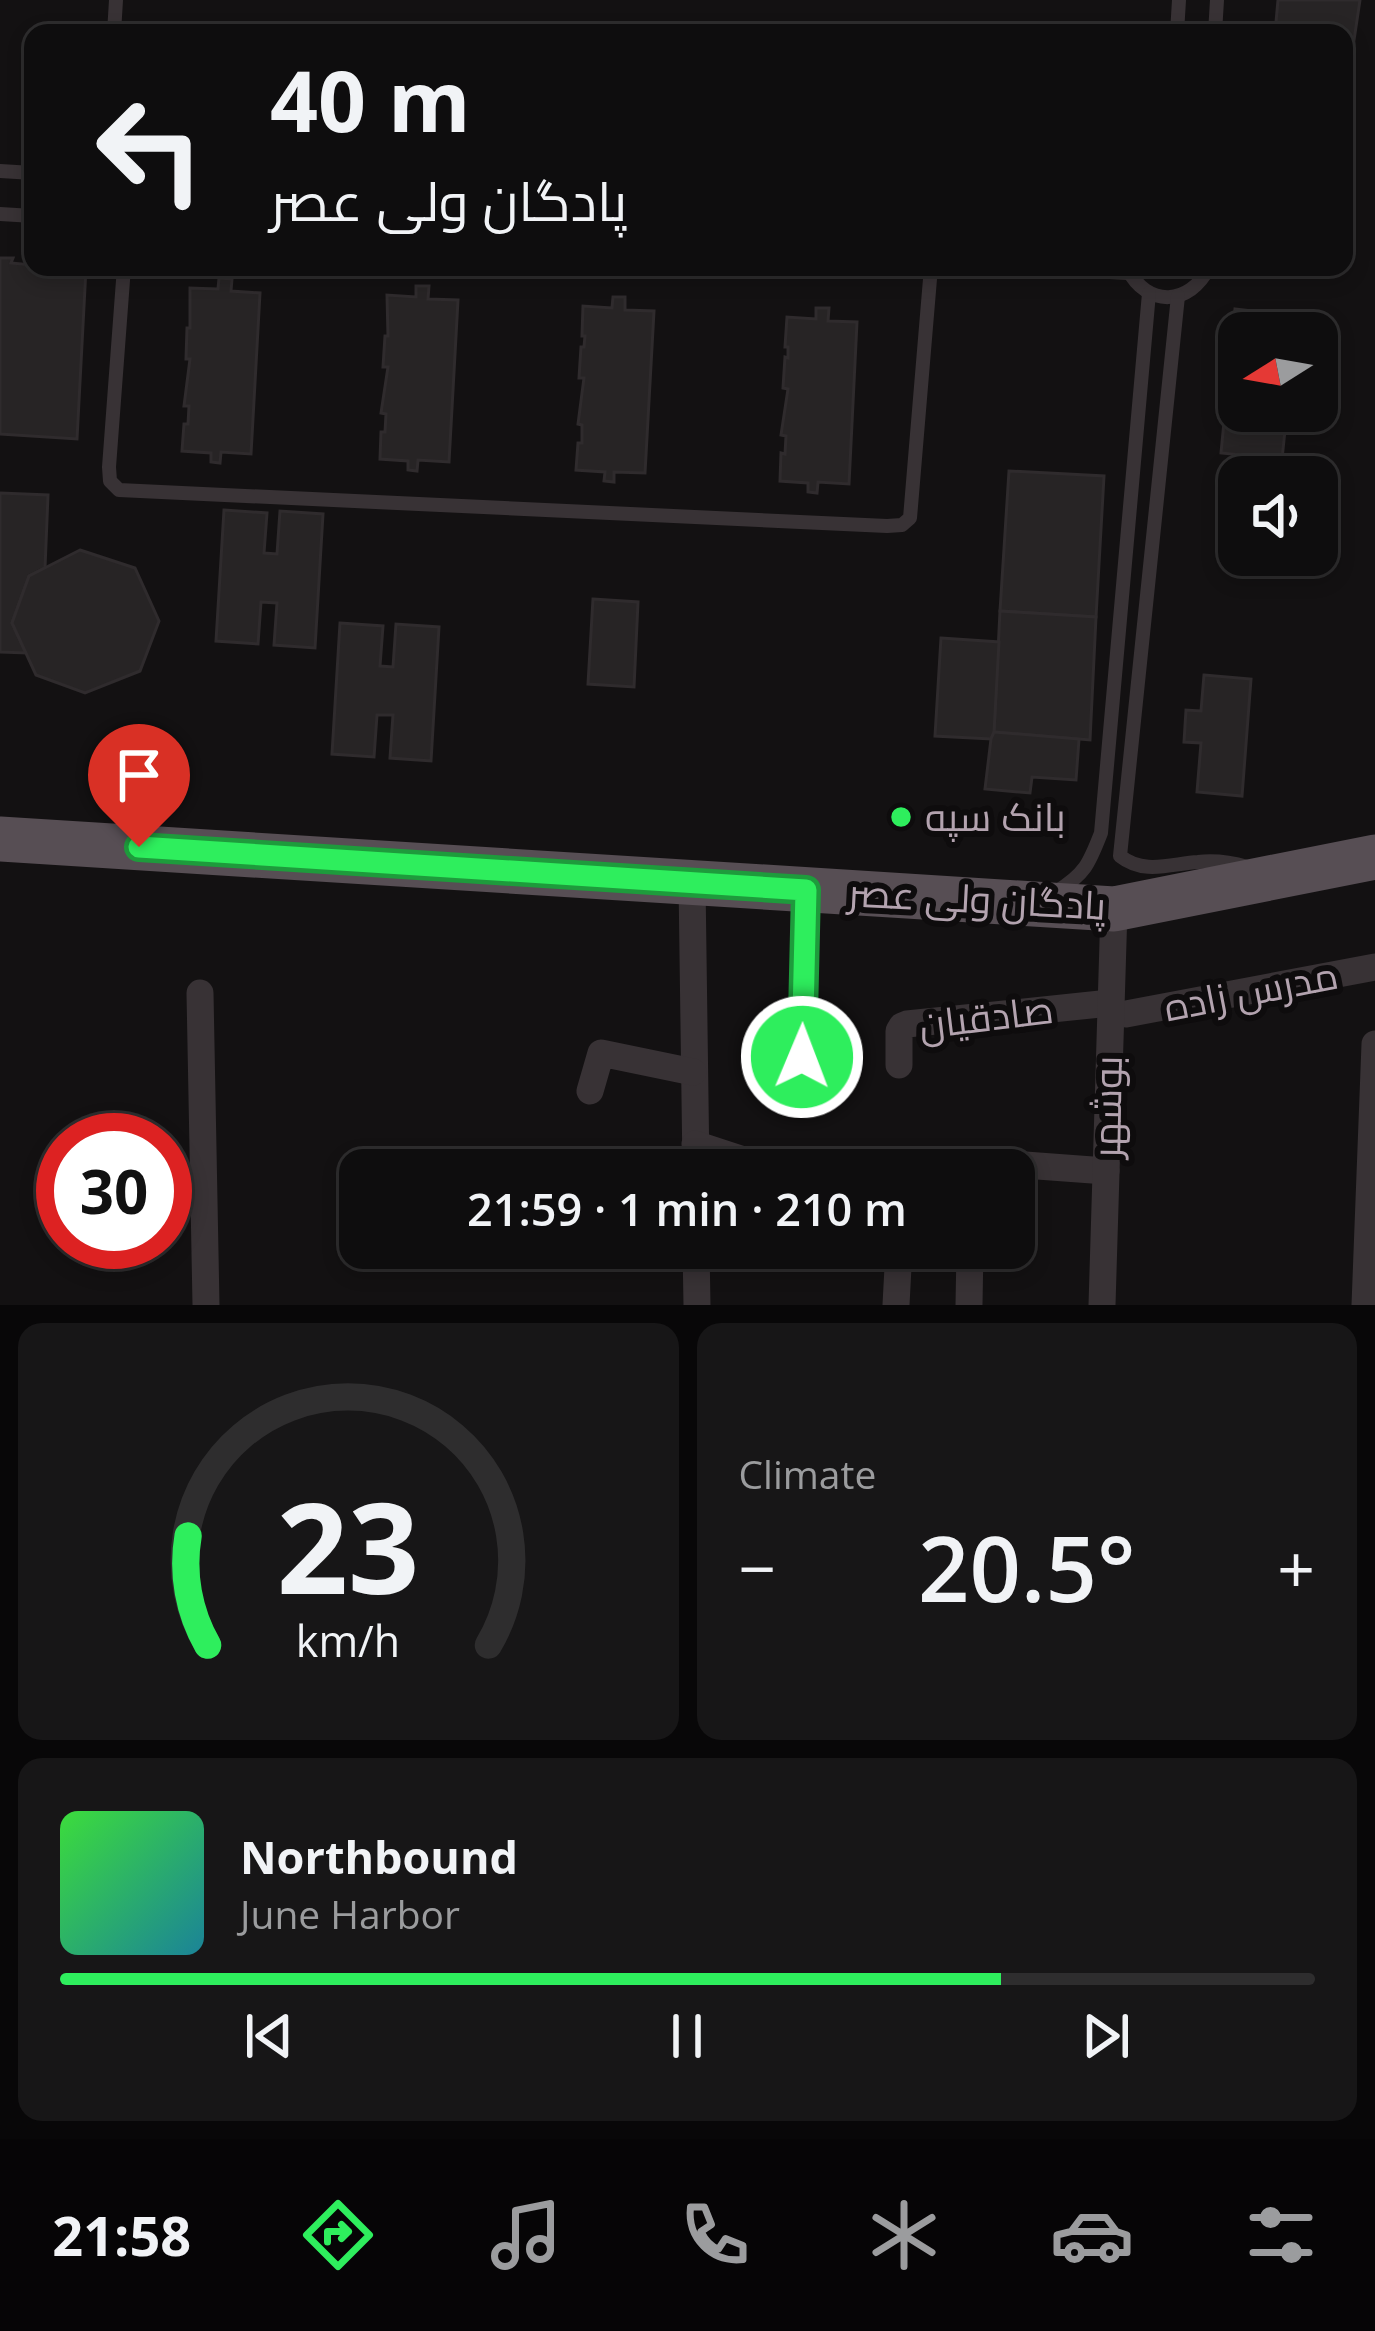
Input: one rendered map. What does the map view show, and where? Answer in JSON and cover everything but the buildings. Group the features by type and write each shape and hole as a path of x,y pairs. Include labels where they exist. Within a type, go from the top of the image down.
{"main road":[{"name":"پادگان ولی عصر","path":"0,838 1114,909 1375,856"}],"street":[{"path":"692,882 695,1149"},
{"path":"801,1099 806,890"},
{"name":"بوشهر","path":"1102,1305 1116,1012 1114,909"},
{"name":"مدرس زاده","path":"1116,1012 1375,967"},
{"path":"200,993 206,1305"},
{"name":"صادقیان","path":"899,1065 902,1025 1116,1012"},
{"path":"1364,1305 1375,1044"},
{"path":"590,1091 601,1053 693,1072"},
{"path":"1035,1166 1106,1171"},
{"path":"696,1269 697,1305"},
{"path":"896,1305 898,1269"},
{"path":"969,1305 970,1269"}],"lane":[{"path":"123,276 109,467 110,481 119,490 887,526 902,525 910,518 930,276"},
{"path":"1131,276 1137,285 1163,298 1191,291 1204,276"},
{"path":"1036,904 1088,867 1101,833 1149,293"},
{"path":"1120,856 1178,296"},
{"path":"1108,755 1131,758"},
{"path":"1093,854 1120,856 1150,868 1224,861 1294,873"}],"place":[{"name":"بانک سپه","path":"901,817"}],"route":[{"path":"139,847 806,890 802,1057"}]}
